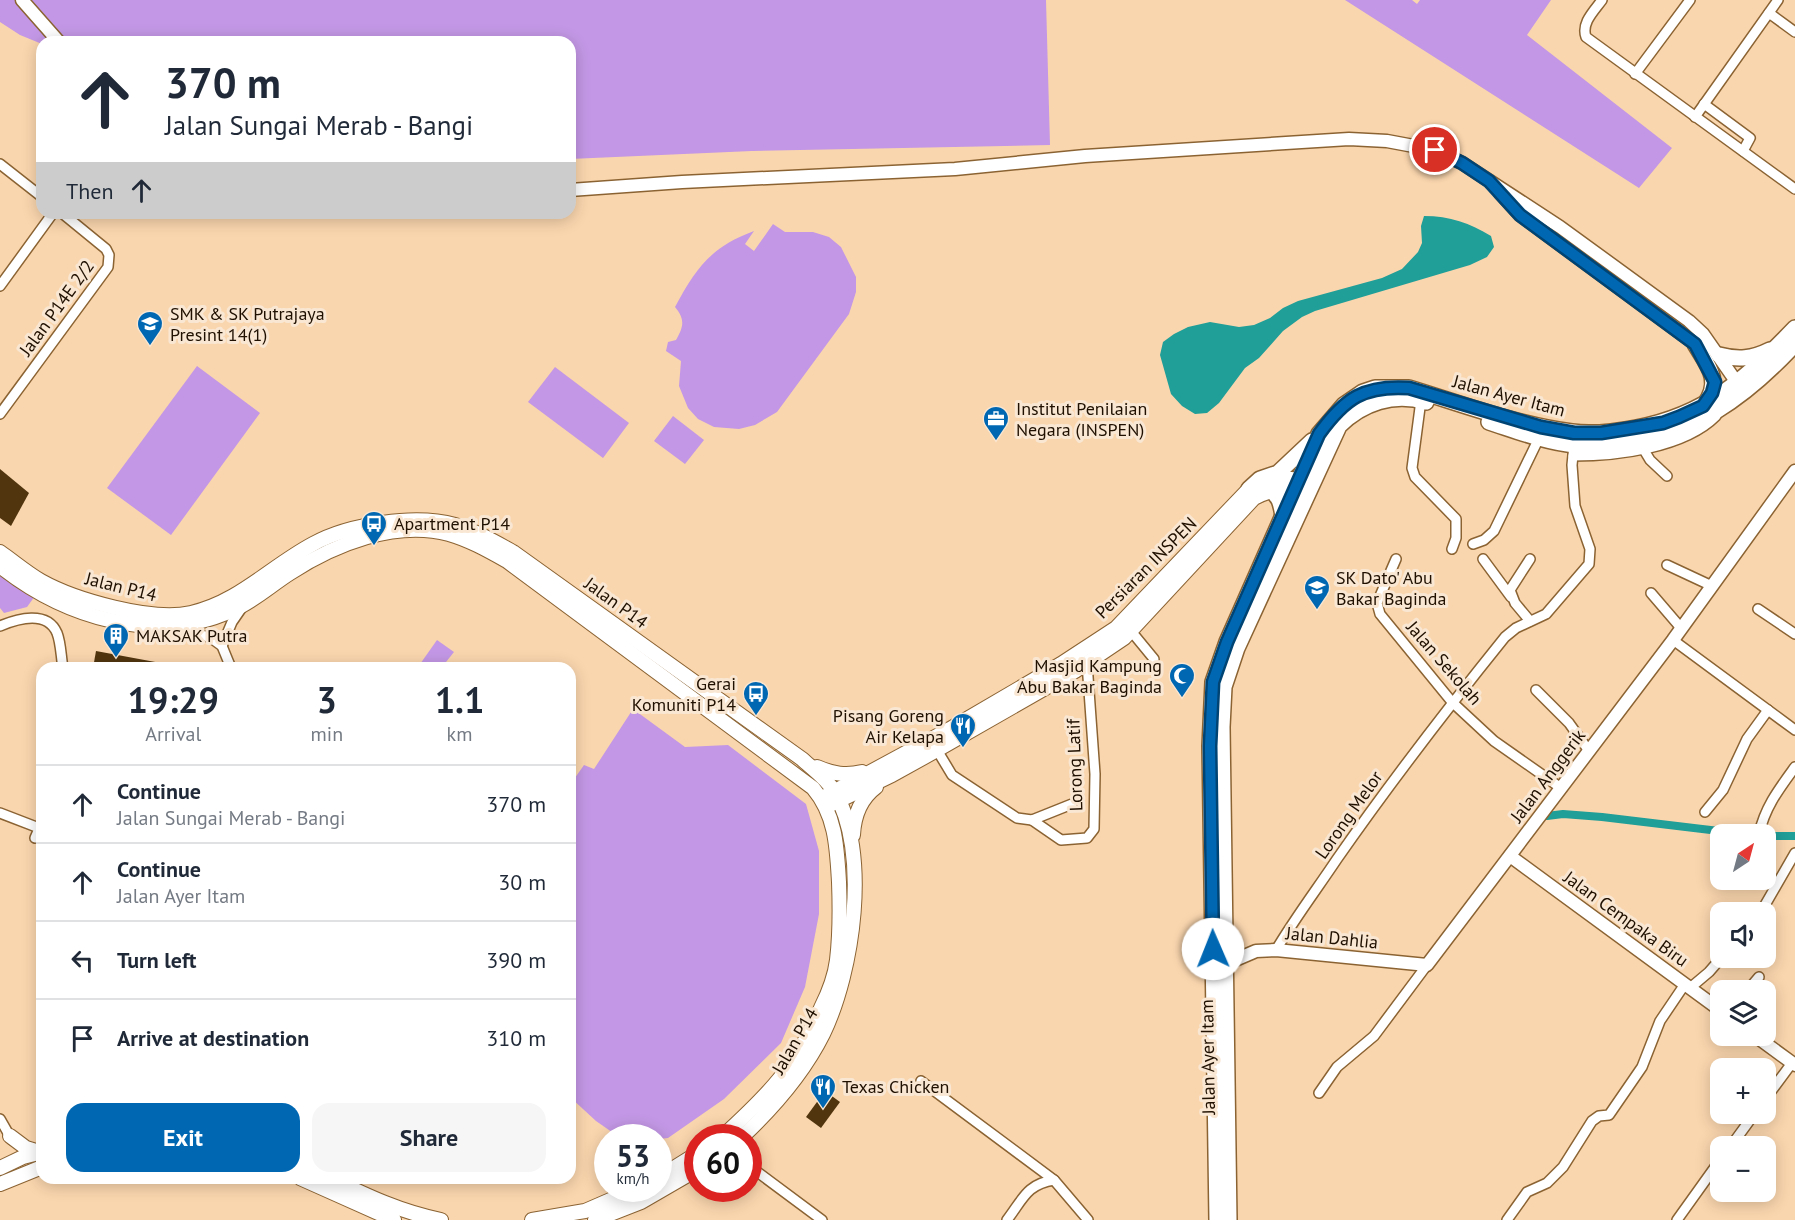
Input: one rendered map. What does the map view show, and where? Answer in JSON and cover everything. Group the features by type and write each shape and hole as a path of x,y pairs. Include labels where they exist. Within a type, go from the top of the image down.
{"main road":[{"name":"Jalan Ayer Itam","path":"1303,486 1339,426 1351,414 1367,404 1381,400 1397,398 1421,400 1574,451 1648,440 1682,429 1726,405 1738,387 1795,328"},
{"path":"1695,344 1715,382 1712,393 1703,406"},
{"name":"Jalan Ayer Itam","path":"1303,486 1319,434 1344,405 1363,392 1390,387 1409,388 1541,427 1574,433 1623,431 1663,423 1764,376 1795,344"},
{"path":"1719,355 1731,358 1756,358 1778,346"},
{"path":"1248,489 1260,479 1278,473 1319,434"},
{"name":"Persiaran INSPEN","path":"886,772 1116,628 1248,489 1270,480 1303,486"},
{"path":"1270,490 1303,486"},
{"path":"1270,490 1276,494 1290,514 1303,486"},
{"name":"Persiaran INSPEN","path":"886,772 938,750 1088,663 1131,631 1254,498 1270,490"},
{"name":"Jalan Ayer Itam","path":"1229,1220 1224,687 1290,514"},
{"name":"Jalan Ayer Itam","path":"1217,1220 1215,1093 1208,1065 1203,971 1204,852 1211,829 1210,746 1213,682 1227,642 1290,514"},
{"name":"Jalan P14","path":"0,552 42,581 89,600 152,615 171,615 206,609 226,601 313,544 349,529 390,523 428,521 454,525 488,538 513,552 802,759 823,777 830,799 835,831 839,899 837,962 812,1029 794,1062 769,1093 736,1124"},
{"name":"Jalan P14","path":"0,566 21,583 57,602 85,612 125,624 154,628 175,627 209,620 245,605 321,554 354,540 391,533 428,530 450,534 485,548 516,567 830,799 849,829 853,863 854,900 848,961 836,1003 803,1068 785,1094 755,1124"},
{"path":"802,759 833,773 851,775 886,772"},
{"path":"1223,760 1233,871 1236,960 1228,1073"},
{"path":"830,799 886,772"},
{"path":"853,863 853,829 857,812 864,796 886,772"},
{"path":"10,1136 26,1148 36,1151"},
{"path":"0,1166 9,1151 10,1136"},
{"path":"0,1166 36,1153"},
{"path":"0,1184 35,1169"},
{"path":"595,1220 641,1202 684,1177"},
{"path":"313,1184 394,1220"},
{"path":"343,1184 378,1201 441,1220"},
{"path":"532,1220 585,1211 606,1202"}],"street":[{"path":"22,0 54,36"},
{"path":"1602,0 1585,24 1586,37 1795,189"},
{"path":"1635,74 1690,0"},
{"path":"1695,117 1778,0"},
{"path":"1769,13 1795,32"},
{"path":"1704,104 1750,138 1743,152"},
{"path":"576,190 682,182 955,169 1085,156 1349,139 1407,144 1435,150 1462,163 1585,244 1689,321 1703,334 1738,387"},
{"path":"0,164 36,192"},
{"path":"1489,181 1520,215 1713,358 1738,387"},
{"path":"0,286 49,219"},
{"name":"Jalan P14E 2/2","path":"0,414 108,267 109,255 106,249 69,219"},
{"path":"1577,256 1585,244"},
{"path":"1421,400 1412,468 1415,477 1455,519 1456,538 1452,549"},
{"path":"1574,451 1644,450 1704,428 1726,405"},
{"path":"1473,544 1484,540 1494,531 1539,438"},
{"path":"1644,450 1650,460 1667,476"},
{"name":"Lorong Melor","path":"1276,950 1299,912 1364,820 1452,702 1505,637 1546,614 1588,564 1591,557 1575,506 1574,451"},
{"name":"Jalan Anggerik","path":"1319,1093 1336,1067 1374,1036 1673,640 1795,471"},
{"name":"Jalan Sekolah","path":"1396,559 1377,603 1377,610 1452,702 1494,741 1561,788"},
{"path":"1483,559 1530,621"},
{"path":"1511,597 1511,586 1530,559"},
{"path":"1667,565 1712,586"},
{"path":"1651,593 1681,628"},
{"path":"222,646 232,622 245,605"},
{"path":"1758,609 1795,634"},
{"path":"0,626 23,617 46,622 57,633 62,662"},
{"path":"175,627 211,639 222,646 229,662"},
{"path":"1131,631 1154,659"},
{"path":"1673,640 1795,730"},
{"name":"Lorong Latif","path":"1032,820 1060,840 1087,837 1094,829 1095,774 1088,663"},
{"path":"1536,690 1569,723 1588,751"},
{"path":"1705,812 1724,790 1747,739 1768,710"},
{"path":"938,750 946,767 960,781 1017,818 1032,820 1072,804"},
{"path":"1761,824 1770,802 1795,767"},
{"path":"0,813 36,824"},
{"path":"34,838 36,834"},
{"path":"1767,902 1795,853"},
{"name":"Jalan Cempaka Biru","path":"1510,856 1710,1003"},
{"name":"Jalan Dahlia","path":"1236,960 1256,951 1276,950 1427,965"},
{"path":"1507,1220 1527,1192 1547,1183 1563,1167 1592,1121 1599,1116 1609,1115 1642,1067 1660,1021 1687,986 1713,968"},
{"path":"1769,1046 1793,1064 1776,1085"},
{"path":"921,1081 1054,1180 1088,1220"},
{"path":"0,1119 22,1157 35,1169"},
{"path":"1030,1161 1033,1179 1031,1188"},
{"path":"1677,1220 1710,1174"},
{"path":"762,1175 822,1220"},
{"path":"1007,1220 1031,1188 1037,1184 1054,1180"}],"shaded area":[{"path":"0,0 1046,0 1050,145 752,151 576,159 576,36 36,36 36,42 20,35 0,22"},
{"path":"1345,0 1412,0 1417,4 1420,0 1551,0 1527,35 1672,148 1639,188"},
{"path":"773,224 785,232 813,232 829,237 841,247 856,277 856,292 849,314 777,412 755,425 739,429 714,427 698,419 688,408 679,386 681,361 666,351 668,342 676,340 682,327 682,319 675,307 706,260 726,244 754,231 745,244 754,251"},
{"path":"197,366 260,413 171,535 107,488"},
{"path":"555,367 629,423 603,458 528,402"},
{"path":"673,416 704,440 685,464 654,441"},
{"path":"0,576 35,596 27,607 4,613 0,608"},
{"path":"437,640 454,652 446,662 422,662"},
{"path":"633,709 685,747 728,745 806,804 819,851 819,914 805,987 781,1043 724,1099 688,1124 684,1124 684,1127 672,1135 672,1124 600,1124 576,1103 576,776 584,765 594,769"}],"water":[{"path":"1424,216 1451,219 1475,227 1491,236 1494,247 1487,257 1470,265 1315,311 1302,317 1283,331 1259,358 1245,368 1219,403 1207,413 1195,414 1182,406 1171,394 1160,355 1163,342 1174,334 1188,327 1210,322 1239,327 1254,325 1298,301 1382,278 1402,269 1418,252 1422,243 1421,226"}],"building":[{"path":"0,469 29,493 11,526 0,518"},
{"path":"96,651 155,662 94,662"},
{"name":"Texas Chicken","path":"825,1091 840,1102 821,1128 806,1117"}],"waterway":[{"path":"1547,816 1563,814 1602,817 1710,830"},
{"path":"1776,836 1795,836"}],"place":[{"name":"SMK & SK Putrajaya Presint 14(1)","path":"150,347"},
{"name":"Institut Penilaian Negara (INSPEN)","path":"996,442"},
{"name":"Apartment P14","path":"374,547"},
{"name":"SK Dato' Abu Bakar Baginda","path":"1317,611"},
{"name":"MAKSAK Putra","path":"116,659"},
{"name":"Masjid Kampung Abu Bakar Baginda","path":"1182,699"},
{"name":"Gerai Komuniti P14","path":"756,717"},
{"name":"Pisang Goreng Air Kelapa","path":"963,749"},
{"name":"Texas Chicken","path":"823,1110"}],"route":[{"path":"1213,949 1210,746 1213,682 1227,642 1319,434 1331,417 1363,392 1376,388 1409,388 1541,427 1574,433 1601,433 1663,423 1703,406 1712,393 1715,382 1695,344 1520,215 1489,181 1462,163 1435,150"}]}
